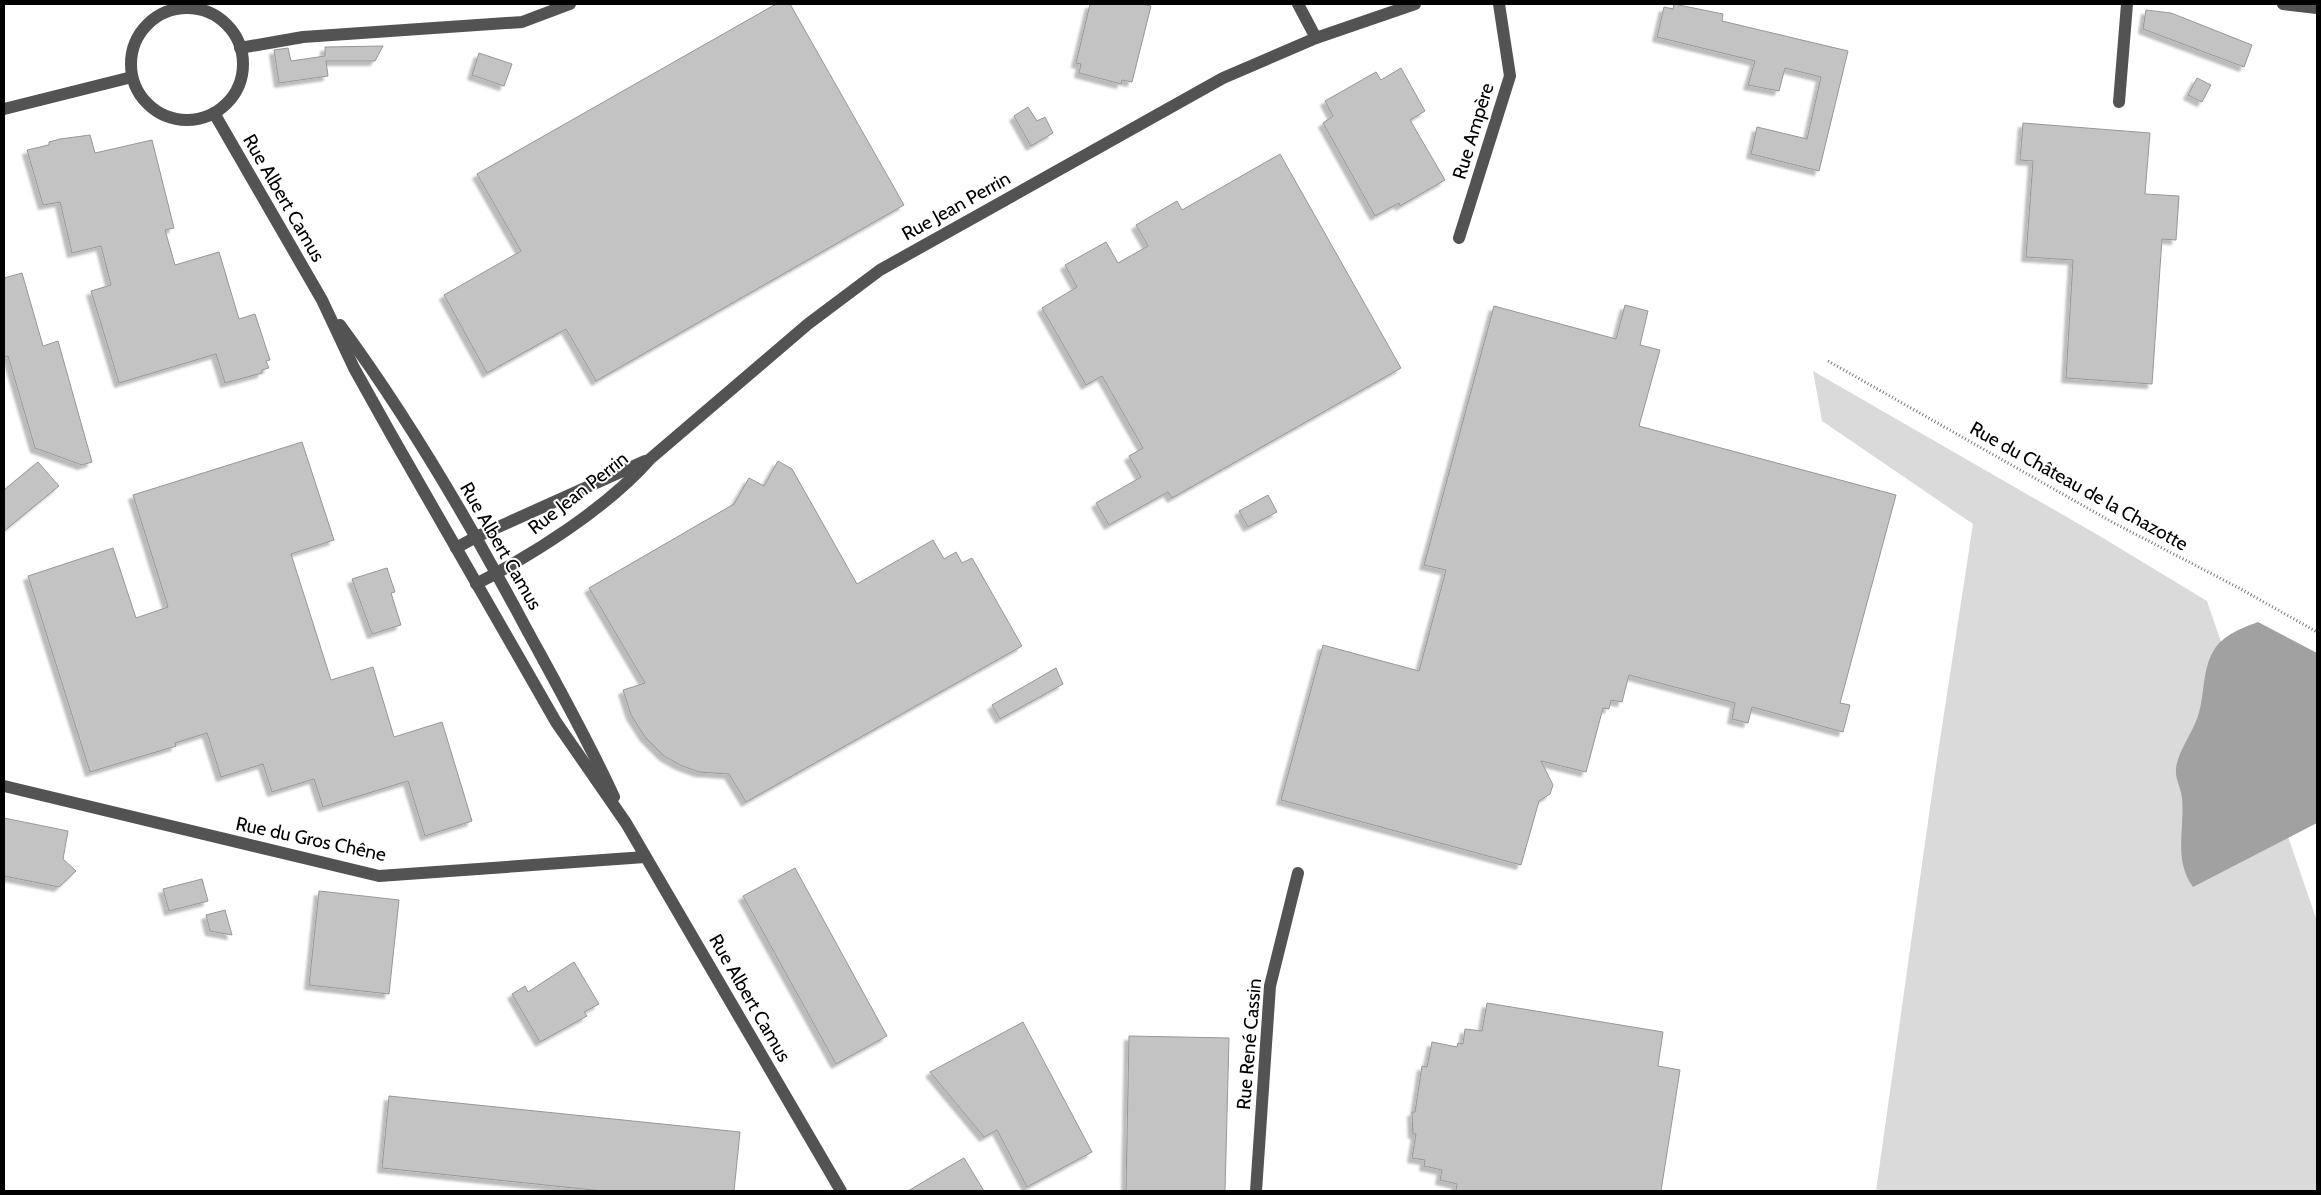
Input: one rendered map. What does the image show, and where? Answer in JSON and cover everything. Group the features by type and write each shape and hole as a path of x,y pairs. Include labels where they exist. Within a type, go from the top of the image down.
{"street":[{"path":"240,48 303,37 522,22 570,4"},
{"path":"1298,4 1316,38"},
{"name":"Rue Jean Perrin","path":"476,584 497,574 558,536 632,480 650,459 808,324 880,270 1223,78 1316,38 1415,4"},
{"name":"Rue Ampère","path":"1459,238 1510,76 1499,4"},
{"path":"2119,102 2127,4"},
{"path":"2283,4 2317,8"},
{"path":"182,8 201,10 218,18 232,31 240,48 243,67 239,85 229,102 214,113 198,119 181,120 164,115 150,106 139,93 132,77 131,58 136,40 148,24 163,13 172,10 182,8"},
{"path":"4,109 132,77"},
{"name":"Rue Albert Camus","path":"214,113 322,300 354,368 556,722 626,823"},
{"name":"Rue Albert Camus","path":"322,300 364,358 476,537 597,761 626,823 841,1191"},
{"name":"Rue Jean Perrin","path":"456,548 476,537 650,459"},
{"name":"Rue du Gros Chêne","path":"4,786 379,876 645,857"},
{"name":"Rue René Cassin","path":"1256,1191 1270,986 1298,873"}],"path":[{"name":"Rue du Château de la Chazotte","path":"1828,361 2112,522 2239,588 2317,632"}],"shaded area":[{"path":"1813,371 2098,535 2207,601 2317,921 2317,1191 1876,1191 1934,779 1973,524 1822,421"},
{"path":"2258,622 2317,653 2317,823 2193,887 2183,866 2181,844 2183,810 2176,776 2177,763 2198,716 2207,665 2214,650 2228,636"}],"building":[{"path":"776,4 790,4 904,205 596,381 566,329 487,373 444,295 521,251 477,174"},
{"path":"1090,4 1142,4 1151,6 1132,82 1122,80 1121,84 1079,73 1081,64 1076,63"},
{"path":"1674,4 1723,14 1722,21 1848,51 1819,171 1751,154 1757,127 1807,139 1821,77 1785,68 1779,91 1748,85 1755,61 1657,37 1664,7 1673,9"},
{"path":"2146,10 2171,13 2252,45 2244,67 2143,29"},
{"path":"383,46 375,61 326,61 328,76 279,83 274,50 288,48 291,61 325,56 325,47"},
{"path":"479,53 512,64 504,86 472,75"},
{"path":"1401,68 1425,111 1410,120 1445,180 1400,206 1399,203 1375,216 1323,123 1333,116 1325,101 1376,72 1381,80"},
{"path":"2197,78 2211,85 2202,102 2188,95"},
{"path":"1028,107 1037,121 1045,117 1053,133 1031,146 1014,116"},
{"path":"2023,123 2150,133 2145,194 2179,196 2176,240 2162,239 2152,384 2066,378 2073,260 2026,257 2033,161 2020,160"},
{"path":"90,135 95,153 152,140 174,228 165,230 175,265 219,252 239,319 255,314 270,360 266,361 269,368 262,370 262,373 225,383 216,354 119,383 91,291 111,285 101,246 72,253 60,202 43,205 27,150 49,145 49,142 60,139"},
{"path":"1280,154 1401,368 1172,498 1168,492 1109,525 1096,503 1141,477 1129,456 1143,448 1102,376 1086,385 1042,308 1077,287 1065,265 1106,242 1118,263 1148,246 1136,225 1177,201 1182,210"},
{"path":"22,273 43,346 58,341 92,462 82,465 35,448 8,356 4,357 4,278"},
{"path":"1625,305 1648,311 1640,345 1660,350 1639,426 1896,495 1840,703 1850,705 1843,732 1752,707 1748,723 1732,719 1735,703 1629,675 1622,702 1611,700 1609,709 1603,708 1586,772 1541,761 1553,785 1550,794 1539,801 1521,865 1281,800 1323,645 1419,671 1446,570 1424,565 1494,306 1616,339"},
{"path":"302,442 334,540 291,554 331,680 373,667 394,737 442,722 472,821 425,836 408,781 323,807 314,779 272,792 263,764 221,777 207,733 175,743 176,746 90,772 28,576 113,548 136,618 168,607 133,495"},
{"path":"778,461 792,469 857,584 933,540 944,559 956,552 962,563 972,558 1022,646 746,802 729,774 699,772 680,765 664,756 645,737 631,715 623,690 645,683 589,588 734,504 749,478 764,486"},
{"path":"38,462 59,486 4,531 4,490"},
{"path":"1268,495 1277,512 1248,527 1239,511"},
{"path":"387,568 395,592 391,593 401,625 372,634 352,579"},
{"path":"1056,668 1063,684 1000,719 992,705"},
{"path":"4,818 68,831 63,859 76,871 59,887 4,876"},
{"path":"795,868 887,1036 836,1064 743,896"},
{"path":"202,879 208,901 169,911 163,889"},
{"path":"319,891 399,900 389,994 309,985"},
{"path":"225,910 232,935 210,931 206,915"},
{"path":"574,962 599,1004 584,1012 587,1016 540,1042 512,994 525,986 528,992"},
{"path":"1487,1003 1663,1032 1658,1066 1680,1070 1661,1191 1456,1191 1457,1184 1440,1180 1442,1170 1424,1166 1425,1160 1412,1158 1416,1134 1413,1134 1412,1112 1415,1112 1422,1066 1427,1067 1432,1042 1457,1047 1458,1043 1463,1044 1465,1029 1482,1031"},
{"path":"1023,1022 1092,1152 1027,1187 997,1130 984,1137 930,1072"},
{"path":"1129,1036 1229,1038 1225,1191 1126,1191"},
{"path":"389,1096 740,1132 734,1191 603,1191 382,1168"},
{"path":"964,1158 984,1191 908,1191 950,1166"}]}
